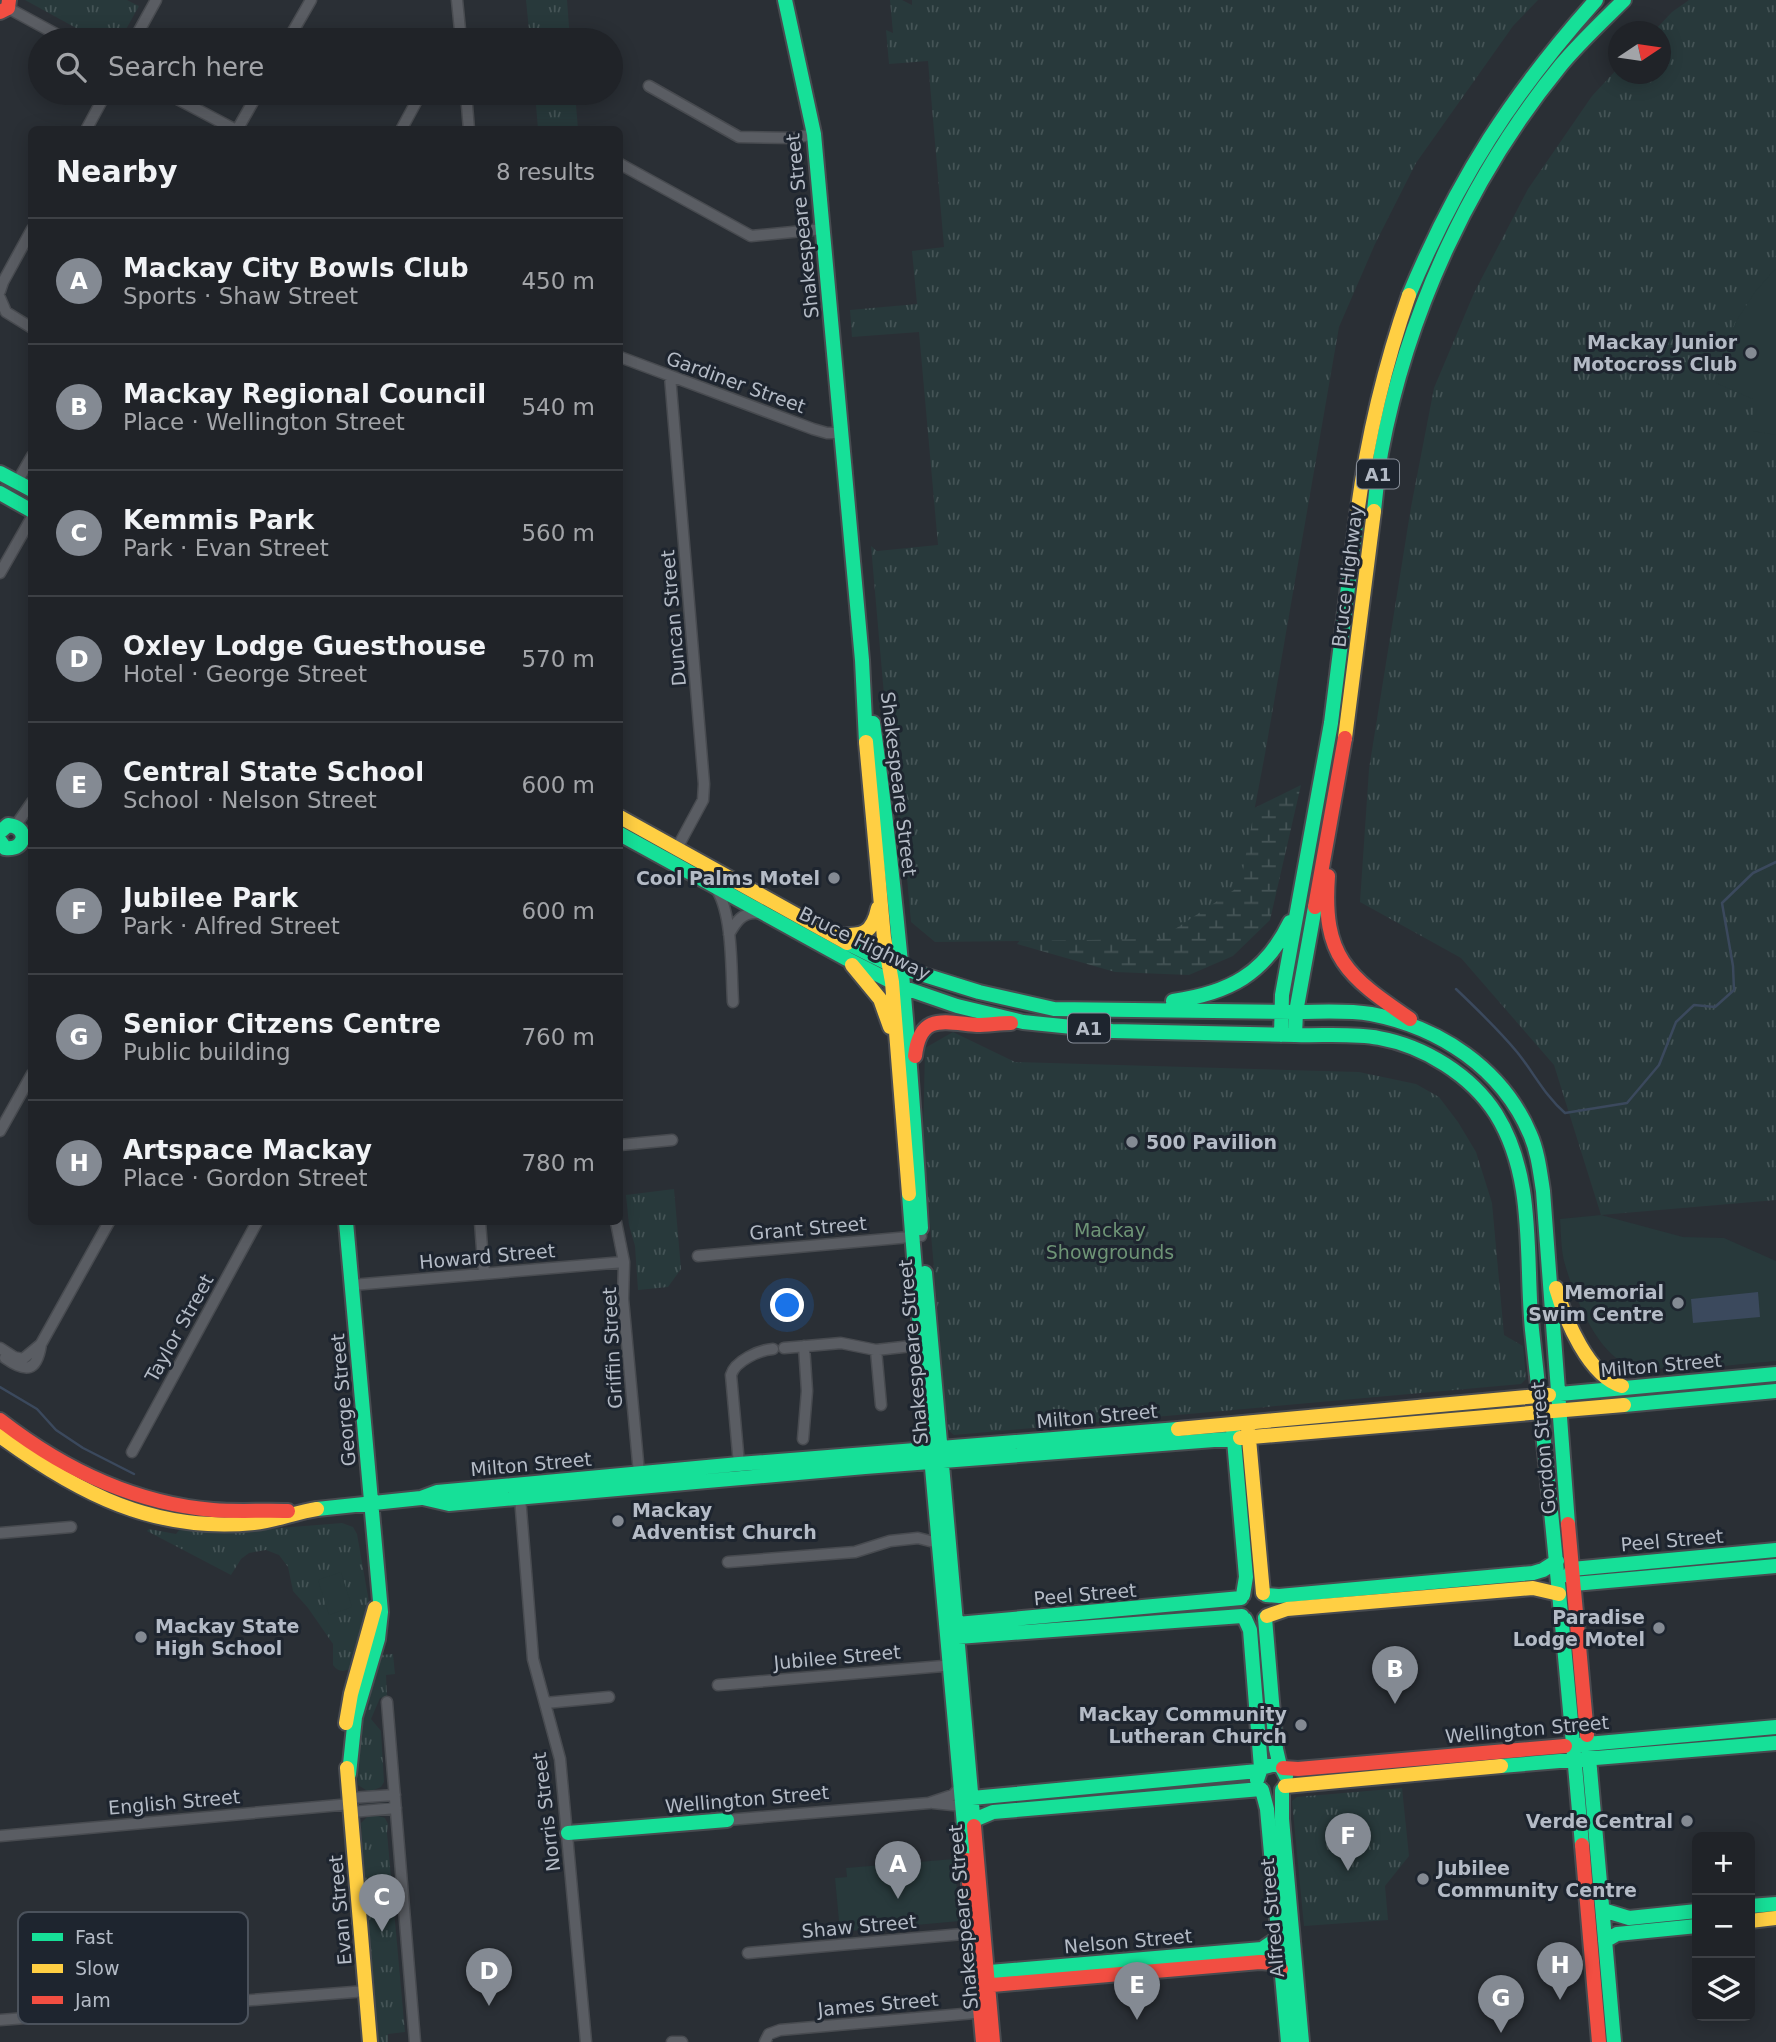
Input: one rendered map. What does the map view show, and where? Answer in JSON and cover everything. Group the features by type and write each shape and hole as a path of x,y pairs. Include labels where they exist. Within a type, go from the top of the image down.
{"main road":[{"name":"Shakespeare Street","path":"785,0 814,134 862,660 879,891 895,966"},
{"name":"Bruce Highway","path":"1289,1012 1282,995 1337,687 1363,473 1377,399 1403,311 1440,222 1485,140 1535,70 1595,0"},
{"name":"Bruce Highway","path":"623,836 846,959 897,984 957,1006 1023,1022 1112,1031 1288,1035 1289,1012 1343,752 1381,453 1397,385 1422,309 1457,225 1513,129 1563,64 1624,0"},
{"path":"0,473 28,489"},
{"path":"0,493 28,509"},
{"name":"Shakespeare Street","path":"862,660 883,787 895,966 915,1126 921,1345 936,1456 937,1523 954,1635"},
{"path":"1343,752 1340,796 1326,898 1326,915 1331,936 1345,965 1367,991 1432,1033"},
{"name":"Bruce Highway","path":"623,819 830,935 895,966 979,992 1054,1009 1289,1012"},
{"path":"0,831 8,825 16,825 24,834 27,845 14,849 1,848"},
{"path":"830,935 860,936 867,933 876,920 879,891"},
{"name":"A1","path":"1015,1000 1172,1002 1216,993 1237,984 1267,960 1286,933 1300,897"},
{"path":"846,959 872,986 880,999 897,1048"},
{"name":"Shakespeare Street","path":"897,984 897,1048 954,1635 967,1802 965,1837 973,1865"},
{"name":"Gordon Street","path":"1289,1012 1367,1014 1400,1020 1432,1033 1464,1052 1493,1076 1519,1112 1530,1134 1538,1160 1546,1232 1573,1576 1580,1743"},
{"path":"915,1126 915,1052 917,1036 927,1025 946,1020 983,1025 1023,1022"},
{"name":"Gordon Street","path":"1288,1035 1377,1037 1405,1044 1435,1058 1466,1081 1494,1113 1513,1149 1523,1184 1539,1394 1561,1615 1603,1910 1613,2039"},
{"name":"George Street","path":"346,1225 377,1576 382,1603 382,1621 374,1656 357,1688"},
{"path":"1546,1232 1560,1307 1598,1372 1613,1384 1628,1387"},
{"name":"Milton Street","path":"1240,1430 1539,1394 1771,1374"},
{"name":"Milton Street","path":"639,1480 739,1464 936,1456 1240,1430 1541,1413 1776,1391"},
{"name":"Milton Street","path":"0,1420 41,1452 78,1474 156,1502 191,1508 296,1512 421,1498 437,1492 519,1491 639,1480 865,1466 936,1456"},
{"path":"1240,1430 1264,1594 1271,1608 1266,1617 1276,1749 1287,1779 1283,1788 1274,1794 1262,1790 1257,1779 1259,1770 1250,1630 1238,1607 1246,1577 1240,1430"},
{"name":"Milton Street","path":"0,1436 66,1483 129,1510 179,1521 227,1525 258,1523 296,1512"},
{"name":"Peel Street","path":"1573,1576 1776,1550"},
{"path":"1243,1618 1253,1623 1282,1610 1468,1579 1539,1572 1556,1560"},
{"name":"Peel Street","path":"1573,1576 1776,1566"},
{"path":"1561,1615 1566,1606 1565,1583 1573,1576"},
{"path":"1468,1579 1470,1594"},
{"path":"1242,1596 1252,1590 1279,1596 1402,1592 1470,1594 1534,1588 1559,1594"},
{"name":"Peel Street","path":"954,1635 976,1629 1242,1596"},
{"name":"Peel Street","path":"976,1629 1243,1618"},
{"name":"Evan Street","path":"357,1688 349,1774 370,2042"},
{"name":"Wellington Street","path":"1281,1767 1296,1769 1776,1727"},
{"name":"Wellington Street","path":"1283,1788 1399,1773 1776,1743"},
{"name":"Gordon Street","path":"1582,1759 1599,2042"},
{"path":"1259,1770 1272,1763 1281,1767"},
{"name":"Wellington Street","path":"974,1820 992,1804 1259,1770"},
{"name":"Alfred Street","path":"1283,1788 1282,1819 1302,2042"},
{"name":"Wellington Street","path":"967,1802 992,1804 1262,1790"},
{"name":"Alfred Street","path":"1262,1790 1267,1809 1288,2042"},
{"name":"Shakespeare Street","path":"967,1802 974,1820 973,1865 985,2012 983,2042"},
{"name":"Wellington Street","path":"568,1833 727,1820"},
{"path":"1755,1906 1776,1904"},
{"path":"1603,1910 1620,1917 1629,1925 1692,1926"},
{"path":"1605,1941 1629,1925 1692,1913"},
{"path":"1755,1920 1776,1918"},
{"name":"Nelson Street","path":"1008,1977 1262,1949 1278,1938"},
{"name":"Nelson Street","path":"983,1979 1260,1962 1272,1963 1280,1969"},
{"name":"Shakespeare Street","path":"985,2012 993,2042"}],"street":[{"path":"141,28 156,0"},
{"path":"295,28 310,0"},
{"path":"457,0 460,28"},
{"path":"6,7 45,28"},
{"path":"649,86 739,137 794,138 814,134"},
{"path":"88,126 100,105"},
{"path":"189,105 229,126"},
{"path":"239,126 251,105"},
{"path":"403,126 415,105"},
{"path":"467,105 469,126"},
{"path":"623,166 751,236 823,229"},
{"path":"0,291 28,236"},
{"path":"0,298 6,312 28,326"},
{"name":"Gardiner Street","path":"623,358 821,432 841,433"},
{"name":"Duncan Street","path":"670,376 705,784 704,800 676,850"},
{"path":"17,482 28,463"},
{"path":"0,573 28,524"},
{"path":"16,825 28,808"},
{"path":"709,883 719,892 729,934 733,1002"},
{"path":"729,934 738,918 765,914"},
{"path":"0,1131 28,1081"},
{"path":"623,1145 672,1140"},
{"path":"0,1354 20,1368 28,1368 37,1361 41,1344 106,1225"},
{"name":"Taylor Street","path":"132,1452 255,1225"},
{"path":"480,1225 484,1274"},
{"name":"Griffin Street","path":"617,1225 624,1262 623,1299 639,1480"},
{"name":"Grant Street","path":"698,1256 917,1236"},
{"name":"Howard Street","path":"352,1285 624,1262"},
{"path":"739,1464 731,1375 733,1368 757,1354 778,1348 841,1343 876,1350 921,1345"},
{"path":"0,1348 23,1359 41,1344"},
{"path":"803,1439 807,1391 804,1346"},
{"path":"876,1350 881,1405"},
{"name":"Norris Street","path":"519,1491 533,1659 560,1759 586,2042"},
{"path":"918,1538 937,1523"},
{"path":"0,1533 71,1527"},
{"path":"728,1563 856,1552 890,1541 918,1538 934,1542 940,1549"},
{"name":"Jubilee Street","path":"718,1685 955,1665"},
{"path":"545,1703 609,1697"},
{"path":"387,1702 415,2042"},
{"name":"Wellington Street","path":"929,1803 953,1795 965,1784"},
{"path":"351,1805 395,1795"},
{"name":"Wellington Street","path":"727,1820 967,1802"},
{"path":"351,1805 396,1808"},
{"name":"English Street","path":"0,1836 351,1805"},
{"name":"Shaw Street","path":"748,1953 978,1933"},
{"path":"248,2000 366,1991"},
{"name":"James Street","path":"767,2038 780,2030 985,2012"},
{"path":"0,2020 18,2019"},
{"path":"672,2042 682,2042"}],"green space":[{"path":"25,0 127,0 139,6 127,28 76,28"},
{"path":"526,0 567,0 569,28 529,28"},
{"path":"890,0 902,0 912,5 912,0 1538,0 1513,26 1416,163 1375,244 1339,327 1240,886 1160,939 935,942 911,922 906,867 891,775 871,546 877,551 938,545 919,332 852,337 850,310 917,304 912,251 944,247 928,61 889,64 886,30 893,33"},
{"path":"1689,0 1776,0 1776,1200 1601,1215 1554,1065 1461,958 1360,902 1369,769 1411,507 1434,388 1474,293 1528,189 1592,96 1608,79 1608,84 1671,84 1671,21 1663,21"},
{"path":"536,105 576,105 578,126 538,126"},
{"name":"Mackay Junior Motocross Club","path":"1776,268 1776,435 1753,431 1753,399 1716,383 1735,323 1755,292"},
{"path":"1301,785 1270,920 1233,956 1189,975 1115,972 1017,944 1055,894 1209,830"},
{"name":"Mackay Showgrounds","path":"953,1032 1015,1062 1359,1072 1416,1084 1439,1097 1476,1152 1492,1203 1504,1335 1523,1346 1526,1379 1521,1384 954,1435 948,1430 923,1142 925,1048"},
{"path":"674,1189 681,1269 668,1287 638,1290 635,1246 629,1225 626,1195"},
{"name":"Memorial Swim Centre","path":"1601,1215 1683,1237 1724,1238 1776,1261 1776,1361 1660,1369 1627,1364 1616,1358 1596,1334 1579,1304 1564,1261 1562,1246 1560,1219"},
{"path":"342,1523 353,1527 357,1534 369,1602 355,1663 347,1670 341,1671 333,1665 333,1644 293,1591 288,1567 279,1555 266,1550 249,1553 241,1559 231,1575 147,1531 149,1529 176,1534 180,1529 243,1531"},
{"path":"341,1572 352,1607 329,1615 318,1580"},
{"path":"393,1654 395,1674 386,1675 387,1697 380,1698 371,1719 381,1731 384,1782 381,1787 369,1792 358,1785 356,1768 359,1735 381,1655"},
{"path":"1402,1788 1409,1856 1385,1886 1388,1920 1304,1926 1292,1801 1297,1797"},
{"path":"375,1815 385,1818 388,1824 405,2032 388,2034 388,2042 376,2042 361,1823 367,1817"},
{"path":"954,1859 960,1921 840,1932 835,1878 847,1877 846,1868"}],"water":[{"path":"1758,1292 1760,1317 1693,1323 1691,1299"}],"waterway":[{"path":"1456,989 1510,1044 1565,1113 1627,1103 1659,1065 1676,1022 1694,1005 1715,1007 1734,990 1733,966 1722,903 1753,873 1776,862"},
{"path":"0,1387 37,1409 56,1430 83,1448 134,1474"}],"traffic: fast":[{"path":"785,0 814,134 862,660 866,742"},
{"path":"1409,295 1447,213 1489,139 1538,69 1596,0"},
{"path":"1374,511 1381,453 1407,349 1447,248 1471,199 1528,108 1568,56 1624,0"},
{"path":"0,473 28,488"},
{"path":"0,493 28,509"},
{"path":"1281,1035 1282,995 1331,723 1357,515"},
{"path":"873,723 902,975 921,1228"},
{"path":"0,832 8,825 14,826 20,830 23,838 18,845 11,848 5,848 0,841"},
{"path":"623,836 902,987 957,1006 1023,1022 1112,1031 1295,1035 1296,1012 1315,907"},
{"path":"1173,1001 1211,993 1243,978 1269,955 1290,922"},
{"path":"847,943 889,964 979,992 1054,1009 1292,1012"},
{"path":"1296,1012 1371,1014 1421,1029 1466,1054 1503,1089 1518,1110 1535,1148 1543,1191 1568,1524"},
{"path":"1295,1035 1369,1036 1396,1042 1429,1055 1474,1087 1496,1114 1509,1139 1518,1165 1526,1219 1532,1330 1582,1845"},
{"path":"909,1194 967,1860"},
{"path":"346,1225 381,1612 378,1639 355,1717 349,1774"},
{"path":"925,1273 974,1826"},
{"path":"1549,1395 1776,1374"},
{"path":"1624,1405 1776,1391"},
{"path":"317,1509 421,1498 437,1492 739,1464 1178,1429"},
{"path":"1233,1429 1246,1577 1243,1595"},
{"path":"423,1498 449,1504 865,1467 1240,1438"},
{"path":"1569,1576 1572,1569 1776,1550"},
{"path":"1266,1595 1533,1573 1557,1561"},
{"path":"1574,1584 1776,1566"},
{"path":"957,1624 1241,1598"},
{"path":"958,1637 1242,1616"},
{"path":"1265,1618 1276,1749 1280,1766"},
{"path":"1245,1619 1250,1630 1261,1768 1257,1780"},
{"path":"1565,1746 1776,1727"},
{"path":"1587,1735 1614,2042"},
{"path":"1501,1766 1776,1743"},
{"path":"1261,1768 1276,1764 1286,1776"},
{"path":"970,1807 972,1798 1258,1771"},
{"path":"974,1820 993,1812 1261,1789"},
{"path":"1262,1790 1267,1809 1288,2042"},
{"path":"1282,1790 1282,1819 1302,2042"},
{"path":"568,1833 727,1820"},
{"path":"1755,1906 1776,1904"},
{"path":"1603,1910 1629,1918 1692,1912"},
{"path":"1605,1941 1617,1934 1692,1926"},
{"path":"978,1973 1262,1949 1278,1938"}],"traffic: slow":[{"path":"1357,515 1377,404 1409,295"},
{"path":"1345,738 1374,511"},
{"path":"866,742 884,938 892,982 909,1194"},
{"path":"623,819 847,943"},
{"path":"835,935 858,934 869,929 878,908"},
{"path":"852,965 880,999 890,1027"},
{"path":"1556,1288 1565,1315 1589,1359 1599,1371 1622,1386"},
{"path":"1178,1429 1549,1395"},
{"path":"1240,1438 1624,1405"},
{"path":"1248,1428 1263,1593"},
{"path":"0,1436 29,1457 88,1491 150,1515 183,1522 254,1523 317,1509"},
{"path":"1267,1616 1287,1609 1533,1588 1559,1594"},
{"path":"346,1723 351,1694 375,1608"},
{"path":"1285,1786 1501,1766"},
{"path":"347,1768 370,2042"},
{"path":"1755,1920 1776,1918"}],"traffic: jam":[{"path":"0,12 8,8 9,0"},
{"path":"1315,907 1345,738"},
{"path":"1328,876 1329,926 1343,962 1370,990 1410,1019"},
{"path":"915,1056 922,1033 935,1023 1011,1023"},
{"path":"0,1420 48,1454 74,1468 100,1481 154,1500 213,1510 288,1511"},
{"path":"1568,1524 1587,1735"},
{"path":"1283,1768 1298,1769 1565,1746"},
{"path":"974,1826 993,2042"},
{"path":"1582,1845 1599,2042"},
{"path":"967,1860 983,2042"},
{"path":"981,1986 1260,1962 1272,1963 1281,1969"}],"place":[{"name":"Mackay Junior Motocross Club","path":"1751,353"},
{"name":"Cool Palms Motel","path":"834,878"},
{"name":"500 Pavilion","path":"1132,1142"},
{"name":"Memorial Swim Centre","path":"1678,1303"},
{"name":"Mackay Adventist Church","path":"618,1521"},
{"name":"Paradise Lodge Motel","path":"1659,1628"},
{"name":"Mackay State High School","path":"141,1637"},
{"name":"Mackay Regional Council","path":"1395,1704"},
{"name":"Mackay Community Lutheran Church","path":"1301,1725"},
{"name":"Verde Central","path":"1687,1821"},
{"name":"Jubilee Park","path":"1348,1871"},
{"name":"Jubilee Community Centre","path":"1423,1879"},
{"name":"Mackay City Bowls Club","path":"898,1899"},
{"name":"Kemmis Park","path":"382,1932"},
{"name":"Artspace Mackay","path":"1560,2000"},
{"name":"Oxley Lodge Guesthouse","path":"489,2006"},
{"name":"Central State School","path":"1137,2020"},
{"name":"Senior Citzens Centre","path":"1501,2033"}]}
